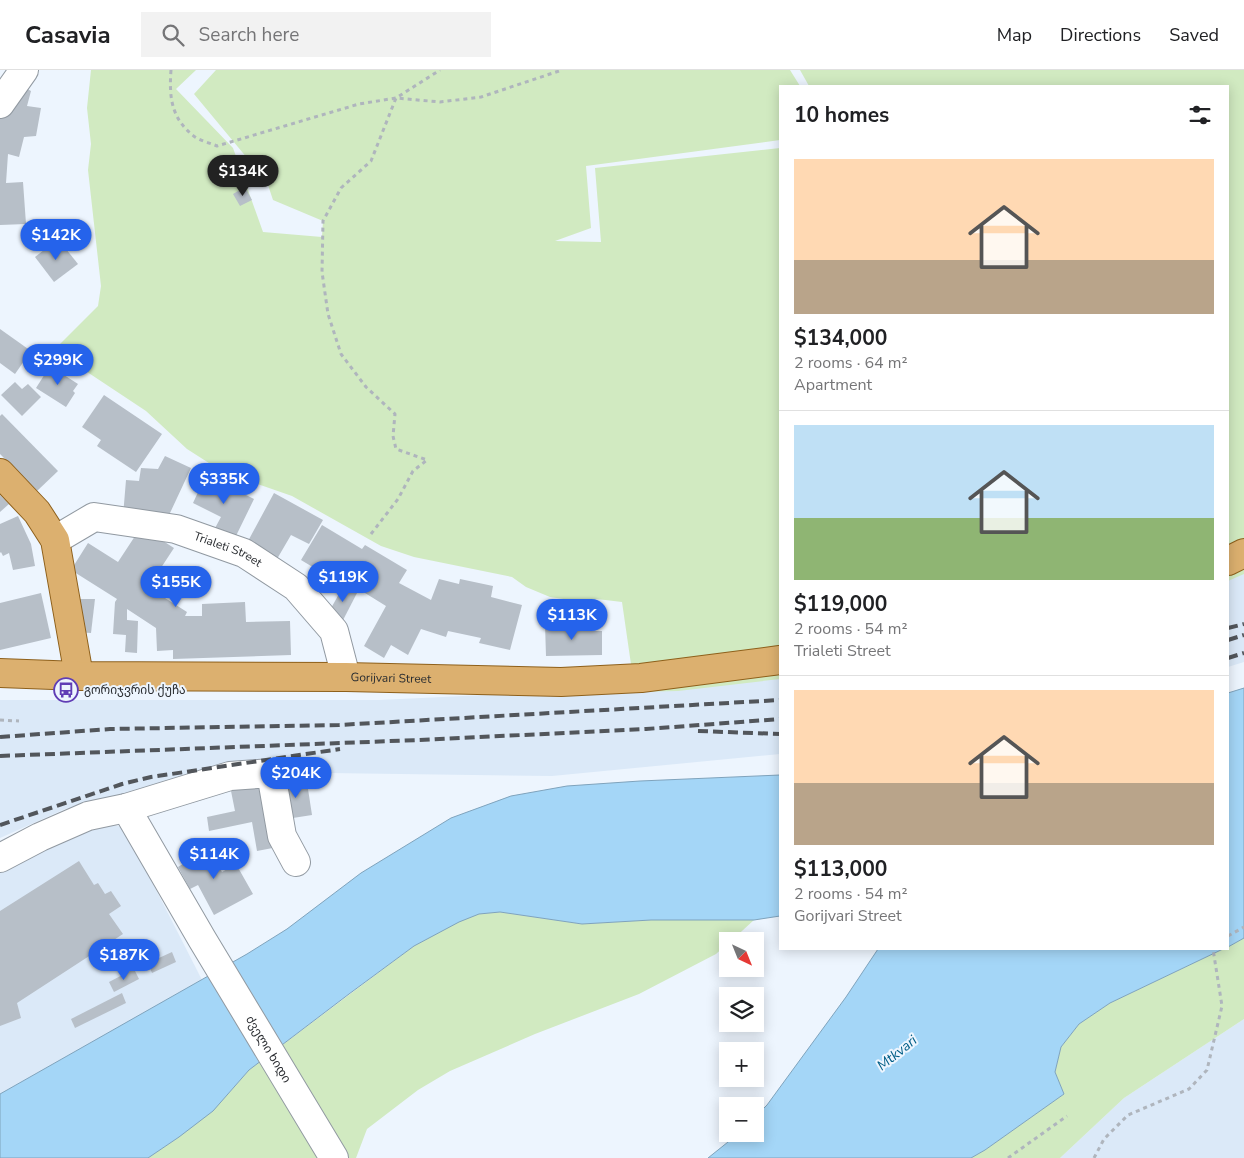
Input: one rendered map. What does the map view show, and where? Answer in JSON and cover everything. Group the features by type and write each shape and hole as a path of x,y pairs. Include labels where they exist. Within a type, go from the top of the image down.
{"main road":[{"path":"0,474 37,512 55,540 79,676"},
{"path":"1229,561 1244,554"},
{"name":"Gorijvari Street","path":"0,673 79,676 346,677 561,682 641,678 779,660"}],"street":[{"path":"0,104 24,70"},
{"name":"Trialeti Street","path":"55,540 94,517 176,529 244,553 296,587 334,631 346,677"},
{"path":"0,858 40,837 88,816 126,808 230,776 271,773 282,836 296,862"},
{"name":"ძველი ხიდი","path":"126,808 202,939 334,1158"}],"path":[{"path":"171,70 170,93 174,112 183,126 196,138 217,146 360,104 396,98 440,102 481,98 562,70"},
{"path":"371,534 398,499 413,471 427,460 396,449 393,436 395,414 366,387 342,354 328,314 323,280 324,221 341,188 370,161 396,98 440,70"},
{"path":"0,720 19,721"},
{"path":"1229,935 1244,927"},
{"path":"1094,1158 1104,1139 1128,1115 1189,1089 1207,1070 1222,1006 1213,950"},
{"path":"1008,1158 1067,1116"}],"shaded area":[{"path":"1244,568 1244,662 1229,667 1229,575"},
{"path":"779,677 779,754 552,776 327,773 243,778 65,809 0,838 0,700 379,700 633,688"},
{"path":"96,823 124,827 202,980 0,1094 0,867"},
{"path":"1244,1019 1244,1158 1060,1158 1124,1098"}],"green space":[{"path":"91,70 196,70 176,89 233,148 263,232 322,237 323,221 273,200 267,182 194,94 216,70 790,70 799,85 779,85 779,140 586,166 591,228 555,241 601,242 595,168 779,148 779,679 678,691 635,692 622,602 597,599 577,601 550,597 526,587 512,577 414,557 381,546 292,496 223,472 187,449 146,411 54,350 98,306 101,286 88,170 91,144 87,108"},
{"path":"800,70 1244,70 1244,574 1229,581 1229,85 808,85"},
{"path":"500,912 582,924 651,920 754,920 741,932 719,932 719,951 716,954 639,994 535,1034 450,1071 418,1090 367,1129 356,1158 148,1158 179,1137 228,1094 249,1070 414,946 459,921 479,914"},
{"path":"1244,938 1244,1019 1124,1098 1060,1158 971,1158 1064,1094 1055,1072 1061,1047 1079,1024 1110,1003 1221,950 1229,950 1229,946"}],"water":[{"path":"1244,688 1244,938 1229,946 1229,693"},
{"path":"779,775 779,916 754,920 651,920 582,924 500,912 479,914 459,922 414,946 249,1070 213,1111 148,1158 0,1158 0,1094 247,954 287,929 361,873 451,818 511,796 567,786"},
{"name":"Mtkvari","path":"877,950 1221,950 1110,1003 1079,1024 1061,1047 1055,1072 1064,1094 971,1158 708,1158 728,1142 764,1142 764,1108 846,997"}],"building":[{"path":"18,84 31,91 27,106 41,108 36,136 24,137 19,157 8,154 6,183 23,182 26,224 0,225 0,116"},
{"path":"245,187 252,200 240,206 233,194"},
{"path":"58,239 78,264 54,282 35,257"},
{"path":"0,329 31,351 15,374 0,363"},
{"path":"50,366 78,384 73,391 75,393 66,407 36,388"},
{"path":"15,382 22,389 28,384 41,397 22,416 1,395"},
{"path":"104,395 162,434 136,472 97,446 101,440 82,427"},
{"path":"2,414 58,471 37,491 0,454 0,416"},
{"path":"165,456 191,468 170,513 169,521 123,516 126,480 139,481 141,468 158,469"},
{"path":"206,475 254,499 234,540 214,530 221,517 193,503"},
{"path":"274,493 323,520 309,544 291,535 277,559 247,543"},
{"path":"0,495 9,504 0,512"},
{"path":"18,516 31,544 35,566 13,570 9,553 3,556 0,553 0,524"},
{"path":"322,525 362,549 365,545 407,570 399,583 431,600 439,579 459,584 460,579 493,586 491,597 522,605 510,650 479,643 481,638 448,631 446,637 421,629 408,655 391,645 384,658 364,646 386,606 344,580 341,584 301,560"},
{"path":"141,527 174,548 151,583 146,580 143,584 187,612 185,616 202,616 202,604 245,602 246,622 290,621 291,655 173,659 173,650 157,651 156,628 127,609 127,620 138,621 137,653 125,652 126,635 113,634 115,602 117,599 71,570 88,543 118,562"},
{"path":"344,585 357,593 341,624 330,610"},
{"path":"41,593 51,638 0,650 0,603"},
{"path":"76,599 95,599 91,633 76,632"},
{"path":"545,624 571,624 571,631 602,631 602,655 546,656"},
{"path":"306,776 312,815 280,820 285,780"},
{"path":"269,778 283,846 257,851 252,822 209,831 207,817 235,811 230,786"},
{"path":"201,846 204,853 210,850 222,872 236,864 253,894 214,915 198,885 190,889 178,867 186,862 182,856"},
{"path":"79,861 94,885 98,883 105,894 111,891 121,906 109,914 123,934 17,1003 21,1018 0,1026 0,911"},
{"path":"172,952 176,962 152,973 148,963"},
{"path":"134,969 139,979 114,992 109,982"},
{"path":"122,993 126,1003 75,1028 71,1019"}],"railway":[{"path":"1229,628 1244,624"},
{"path":"1229,640 1244,635"},
{"path":"1229,658 1244,653"},
{"path":"0,737 110,729 339,725 779,700"},
{"path":"0,756 419,740 646,729 779,719"},
{"path":"698,731 779,734"},
{"path":"0,825 122,784 151,777 340,749"}],"place":[{"name":"გორიჯვრის ქუჩა","path":"66,690"}]}
